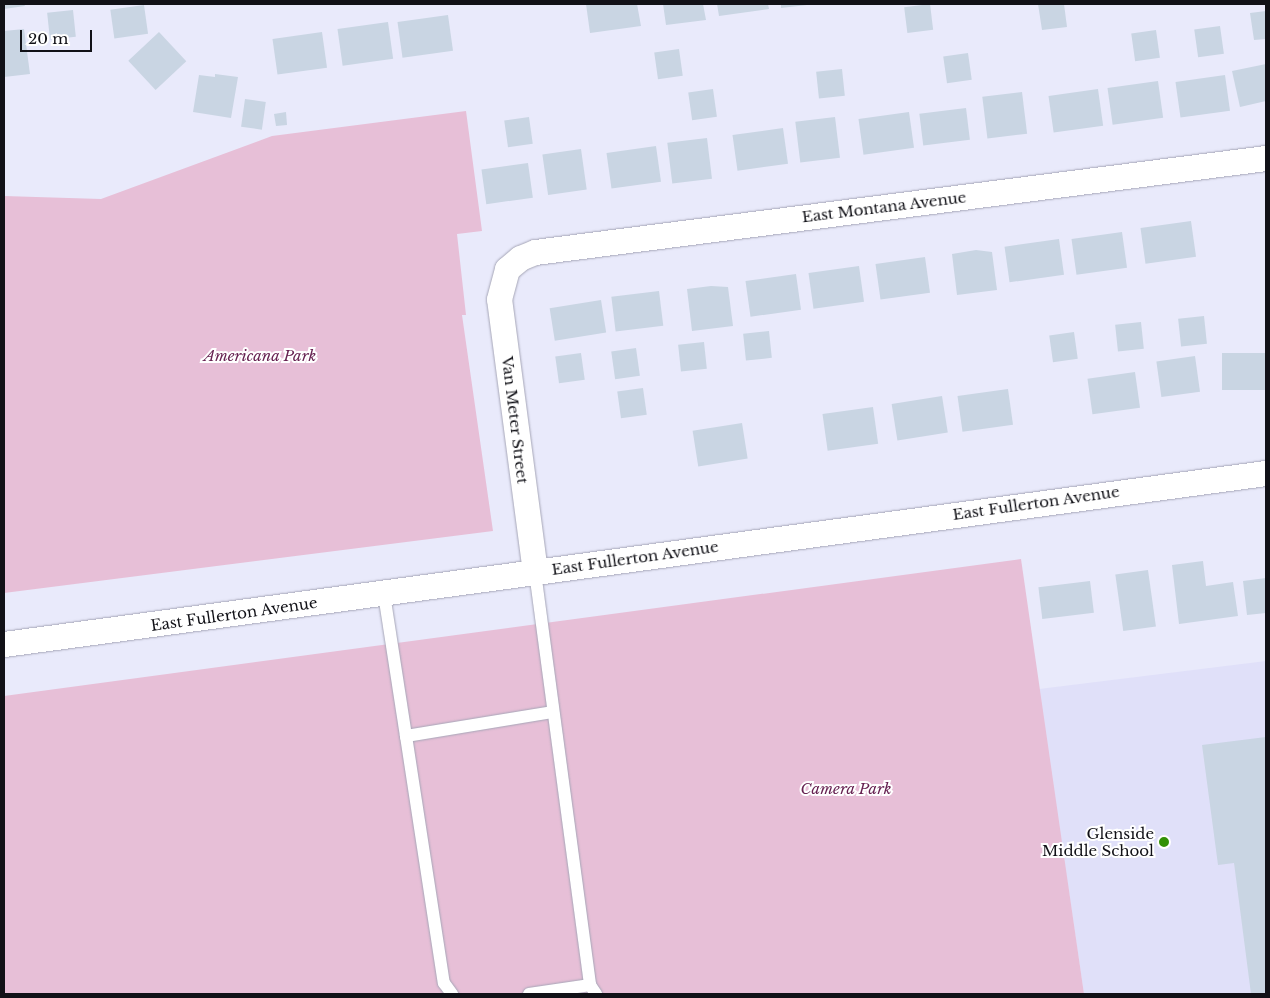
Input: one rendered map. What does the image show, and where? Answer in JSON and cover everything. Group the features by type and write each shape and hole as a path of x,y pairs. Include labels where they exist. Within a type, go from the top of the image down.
{"street":[{"name":"East Montana Avenue","path":"508,269 535,252 1266,158"},
{"name":"Van Meter Street","path":"508,269 499,299 535,572"},
{"name":"East Fullerton Avenue","path":"4,644 1266,474"}],"lane":[{"path":"529,994 593,989 552,712 535,572"},
{"path":"384,594 444,983 452,994"},
{"path":"406,736 552,712"}],"shaded area":[{"name":"Glenside Middle School","path":"1266,661 1266,994 1084,994 1039,689"}],"green space":[{"name":"Americana Park","path":"466,111 482,231 457,234 466,315 462,315 493,531 4,593 4,196 101,199 272,136"},
{"name":"Camera Park","path":"1021,559 1084,994 4,994 4,696"}],"building":[{"path":"4,4 24,4 25,6 4,9"},
{"path":"586,4 637,4 641,26 590,33"},
{"path":"663,4 703,4 706,20 666,25"},
{"path":"717,4 768,4 769,9 719,16"},
{"path":"781,4 807,4 807,5 781,8"},
{"path":"930,4 933,30 907,33 904,7"},
{"path":"1038,4 1064,4 1067,27 1042,30"},
{"path":"144,5 148,34 114,38 110,10"},
{"path":"73,10 76,37 50,40 47,13"},
{"path":"1266,11 1266,39 1254,40 1250,13"},
{"path":"448,15 453,51 403,58 397,22"},
{"path":"388,22 393,59 343,66 337,29"},
{"path":"1220,26 1224,54 1198,57 1194,30"},
{"path":"24,29 30,74 4,77 4,31"},
{"path":"1156,30 1160,58 1135,61 1131,33"},
{"path":"159,32 186,61 156,90 128,61"},
{"path":"322,32 327,68 277,75 272,39"},
{"path":"679,49 683,76 658,79 654,52"},
{"path":"968,53 972,80 947,83 943,56"},
{"path":"1266,64 1266,101 1240,107 1232,71"},
{"path":"842,69 845,96 819,99 816,72"},
{"path":"215,74 238,77 231,118 193,112 199,75 215,77"},
{"path":"1225,75 1230,111 1180,118 1175,82"},
{"path":"1158,81 1163,118 1113,125 1107,88"},
{"path":"713,89 717,117 692,120 688,92"},
{"path":"1098,89 1103,126 1054,133 1048,96"},
{"path":"1022,92 1027,134 987,139 982,97"},
{"path":"245,99 266,102 262,130 241,127"},
{"path":"966,108 970,140 923,145 919,114"},
{"path":"286,112 287,125 276,126 274,114"},
{"path":"909,112 914,148 864,155 858,119"},
{"path":"529,117 533,144 508,147 504,120"},
{"path":"835,117 840,158 800,163 795,122"},
{"path":"783,128 788,164 738,171 732,135"},
{"path":"707,138 712,179 672,184 667,143"},
{"path":"656,146 661,182 611,189 606,153"},
{"path":"581,149 587,190 548,195 542,154"},
{"path":"528,163 533,198 486,204 481,170"},
{"path":"1191,221 1196,257 1146,264 1140,228"},
{"path":"1122,232 1127,268 1077,275 1071,239"},
{"path":"1059,239 1064,275 1010,282 1005,247"},
{"path":"976,250 992,252 997,290 957,295 952,254"},
{"path":"925,257 930,293 880,300 875,264"},
{"path":"859,266 864,302 814,309 808,273"},
{"path":"796,274 801,310 751,317 745,281"},
{"path":"711,286 728,287 733,326 692,331 687,289"},
{"path":"659,291 663,326 616,332 611,297"},
{"path":"601,300 606,333 555,341 550,308"},
{"path":"1204,316 1207,344 1181,347 1178,319"},
{"path":"1141,322 1144,349 1118,352 1115,325"},
{"path":"769,331 772,358 746,361 743,334"},
{"path":"1074,332 1078,359 1053,362 1049,335"},
{"path":"704,342 707,369 681,372 678,345"},
{"path":"636,348 640,376 615,379 611,351"},
{"path":"581,353 585,380 559,383 555,357"},
{"path":"1222,353 1266,353 1266,390 1222,390"},
{"path":"1195,356 1200,392 1161,397 1156,361"},
{"path":"1135,372 1140,408 1092,414 1087,379"},
{"path":"643,388 647,415 621,418 617,392"},
{"path":"1008,389 1013,425 963,432 957,396"},
{"path":"942,396 948,433 897,441 892,404"},
{"path":"873,407 878,444 828,451 822,414"},
{"path":"742,423 748,459 698,466 693,431"},
{"path":"1203,561 1206,586 1233,582 1238,616 1179,624 1172,565"},
{"path":"1148,570 1156,626 1123,631 1115,575"},
{"path":"1266,578 1266,613 1247,615 1243,581"},
{"path":"1090,581 1094,613 1042,619 1038,587"},
{"path":"1266,737 1266,994 1251,994 1234,863 1218,865 1202,745"}],"place":[{"name":"Glenside Middle School","path":"1164,842"}]}
